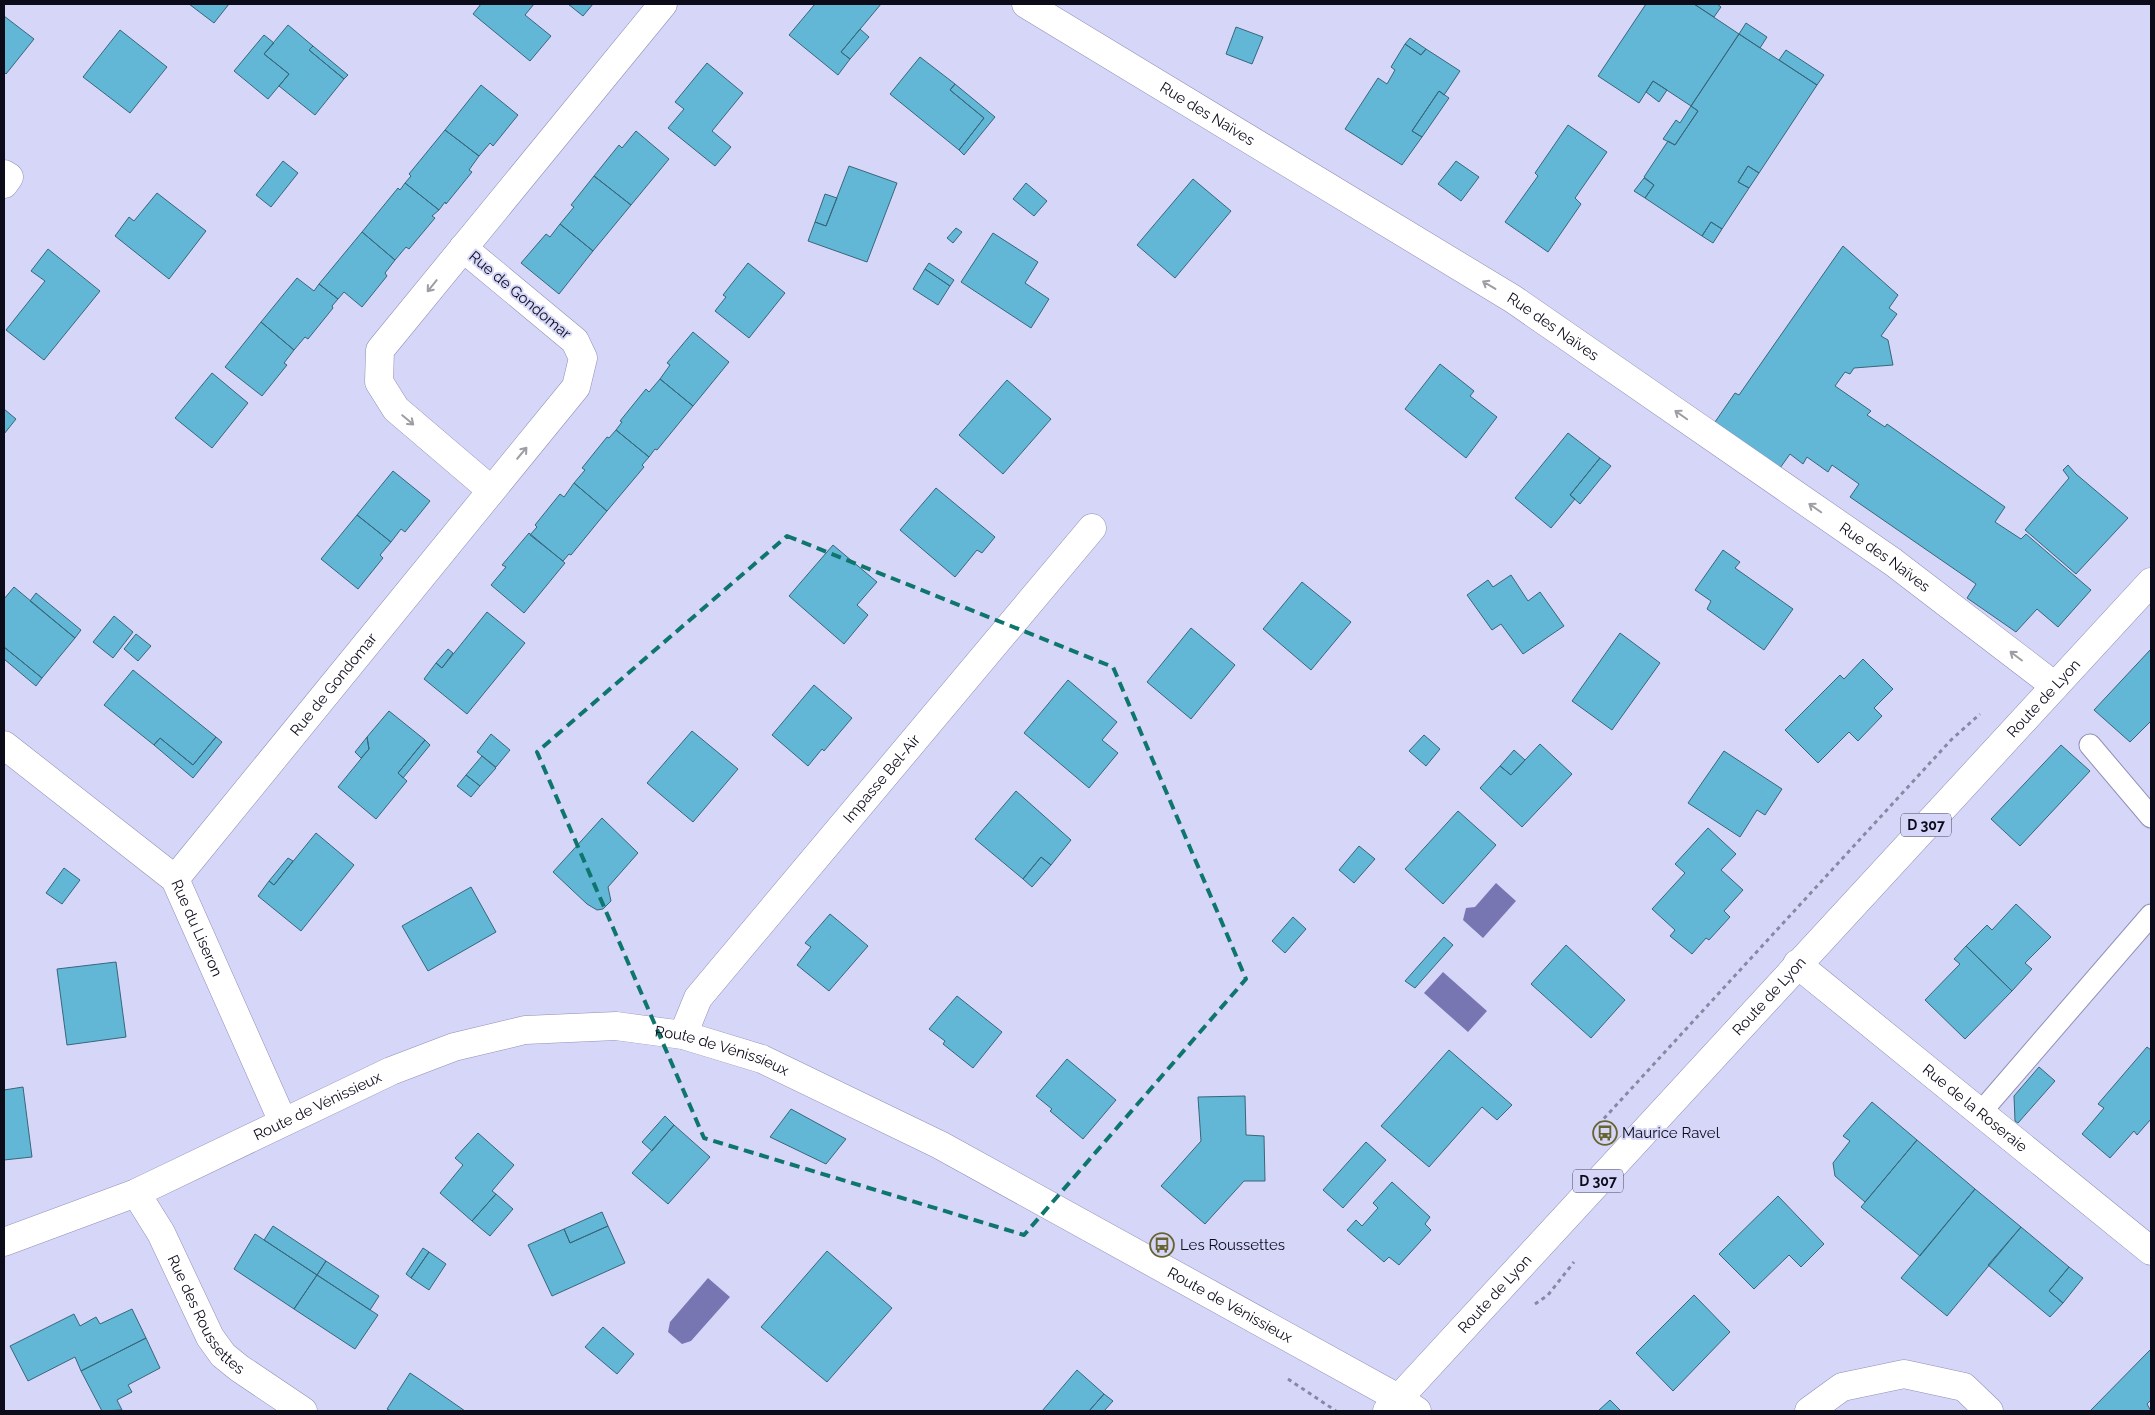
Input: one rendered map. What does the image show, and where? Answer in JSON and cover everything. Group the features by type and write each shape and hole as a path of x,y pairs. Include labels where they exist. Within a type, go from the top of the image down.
{"street":[{"name":"Rue de Gondomar","path":"491,490 396,409 380,382 380,350 664,4"},
{"name":"Rue des Naïves","path":"1026,4 1513,299 1893,562 2054,686"},
{"path":"4,174 9,177 4,184"},
{"name":"Rue de Gondomar","path":"175,879 576,387 583,358 575,342 463,248"},
{"name":"Impasse Bel-Air","path":"683,1035 698,998 1092,528"},
{"name":"Route de Lyon","path":"1401,1407 1797,964 2151,582"},
{"name":"Rue du Liseron","path":"4,745 175,879 282,1122"},
{"name":"Rue de la Roseraie","path":"1797,964 2151,1251"},
{"name":"Route de Vénissieux","path":"4,1242 136,1193 391,1071 454,1047 525,1030 616,1026 683,1035 762,1059 940,1145 1401,1407"},
{"name":"Rue des Roussettes","path":"136,1193 161,1233 210,1337 223,1355 303,1411"},
{"path":"1809,1411 1842,1387 1904,1374 1964,1387 1988,1411"}],"lane":[{"path":"2090,745 2151,817"},
{"path":"1981,1112 2151,915"}],"path":[{"path":"1280,1374 1336,1411"}],"highlighted area":[{"path":"787,536 1113,667 1246,979 1024,1235 704,1138 537,752"}],"shaded area":[{"path":"1496,883 1516,901 1483,938 1463,920 1466,908 1475,907"},
{"path":"1443,972 1487,1011 1468,1032 1424,993"},
{"path":"708,1278 730,1297 691,1341 682,1344 668,1332 670,1322"}],"building":[{"path":"189,4 229,4 214,23"},
{"path":"481,4 534,4 525,15 551,36 530,61 473,14"},
{"path":"568,4 593,4 583,16"},
{"path":"815,4 881,4 841,52 850,59 838,75 789,35"},
{"path":"1646,4 1694,4 1739,34 1691,106 1653,81 1639,103 1598,76"},
{"path":"1694,4 1717,4 1721,7 1714,17"},
{"path":"4,16 34,39 6,74 4,72"},
{"path":"1746,23 1767,37 1760,48 1739,34"},
{"path":"288,25 313,46 309,50 344,79 315,115 279,86 289,74 264,54"},
{"path":"1236,27 1263,37 1252,64 1226,54"},
{"path":"860,29 869,37 850,59 841,52"},
{"path":"120,30 167,67 130,113 83,77"},
{"path":"1739,34 1817,85 1759,173 1748,166 1738,182 1749,188 1722,229 1711,222 1702,236 1645,198 1654,185 1644,177 1668,141 1675,145 1698,111 1691,106"},
{"path":"264,35 274,43 264,54 289,74 268,99 234,71"},
{"path":"1410,38 1426,49 1421,55 1405,44"},
{"path":"1405,44 1421,55 1426,49 1460,71 1444,95 1439,91 1412,131 1422,137 1402,165 1345,129 1378,78 1387,84 1395,70 1391,67"},
{"path":"313,46 348,75 344,79 309,50"},
{"path":"1786,50 1824,75 1817,85 1779,60"},
{"path":"920,57 955,84 950,90 984,118 959,150 890,94"},
{"path":"707,63 743,93 712,131 731,147 715,166 668,128 684,109 675,102"},
{"path":"1653,81 1667,90 1659,102 1646,92"},
{"path":"955,84 995,117 964,155 959,150 984,118 950,90"},
{"path":"481,85 518,115 493,146 490,143 479,156 445,130"},
{"path":"1439,91 1449,98 1422,137 1412,131"},
{"path":"1691,106 1698,111 1675,145 1663,139 1676,120 1680,123"},
{"path":"1568,125 1607,152 1575,198 1581,204 1548,252 1505,222 1538,176 1535,173"},
{"path":"445,130 479,156 469,170 472,172 439,210 405,183 411,176 409,174"},
{"path":"636,131 669,159 631,205 594,176 619,145 622,148"},
{"path":"283,161 298,173 271,207 256,195"},
{"path":"1456,161 1479,177 1461,201 1438,184"},
{"path":"849,166 897,183 867,262 808,241 815,222 826,226"},
{"path":"1748,166 1759,173 1749,188 1738,182"},
{"path":"594,176 631,205 593,251 560,224 574,207 571,205"},
{"path":"1644,178 1654,185 1645,198 1634,191"},
{"path":"1193,179 1231,211 1175,278 1137,245"},
{"path":"405,183 439,210 432,216 435,218 409,249 406,247 395,260 362,232 398,188 400,190"},
{"path":"1026,183 1047,201 1034,216 1013,199"},
{"path":"157,193 206,231 169,279 115,236 129,217 134,221"},
{"path":"825,194 837,198 826,226 815,222"},
{"path":"1711,222 1722,229 1713,243 1702,236"},
{"path":"560,224 593,251 559,294 521,263 546,234 550,237"},
{"path":"956,228 962,232 953,243 947,238"},
{"path":"362,232 395,260 385,273 387,276 362,307 344,292 338,299 319,284"},
{"path":"993,233 1038,262 1025,283 1049,299 1031,328 961,282"},
{"path":"1843,246 1898,295 1889,308 1897,314 1881,336 1888,340 1893,365 1854,368 1850,374 1845,372 1835,386 1871,411 1867,415 1885,427 1887,424 2005,507 1995,522 2021,539 2026,534 2091,590 2058,627 2037,609 2016,632 1967,598 1976,584 1850,497 1859,484 1832,465 1828,472 1807,457 1803,464 1790,454 1780,468 1715,422 1735,393 1739,395"},
{"path":"48,249 100,291 44,360 6,330 45,281 31,271"},
{"path":"748,263 785,293 749,338 715,311 726,297 723,295"},
{"path":"929,263 954,280 950,286 925,269"},
{"path":"925,269 950,286 938,305 913,289"},
{"path":"297,278 314,291 319,284 338,299 308,339 305,337 294,350 261,322"},
{"path":"261,322 294,350 284,363 287,365 262,396 225,367"},
{"path":"693,332 729,362 693,406 660,379 670,365 667,363"},
{"path":"1440,364 1474,391 1470,396 1497,417 1466,458 1405,409"},
{"path":"212,373 248,403 212,448 175,418"},
{"path":"660,379 693,406 649,457 616,430 622,422 620,421 646,389 649,392"},
{"path":"1007,380 1051,419 1003,474 959,435"},
{"path":"4,409 16,419 4,434"},
{"path":"616,430 649,457 642,465 644,467 607,511 574,483 585,470 582,468 607,437 609,438"},
{"path":"1568,433 1600,458 1570,495 1575,499 1551,528 1515,498"},
{"path":"1600,458 1611,466 1580,504 1570,495"},
{"path":"2068,465 2128,518 2076,574 2025,530 2069,478 2063,470"},
{"path":"393,471 430,501 405,532 401,529 391,542 357,515"},
{"path":"574,483 607,511 571,555 569,554 563,561 530,535 537,527 535,525 560,494 564,497"},
{"path":"936,488 995,537 982,553 977,550 955,577 900,530"},
{"path":"357,515 391,542 380,555 383,558 358,589 321,559"},
{"path":"529,533 565,563 524,613 491,585 506,567 502,565"},
{"path":"833,545 877,582 857,605 868,615 844,644 789,596"},
{"path":"1723,550 1740,562 1735,568 1793,609 1764,650 1707,609 1711,601 1695,590"},
{"path":"1511,575 1528,601 1540,592 1564,626 1523,654 1501,624 1492,630 1467,595 1488,580 1493,587"},
{"path":"1302,582 1351,622 1311,670 1263,629"},
{"path":"14,587 75,638 42,678 4,647 4,599"},
{"path":"36,593 81,630 75,638 30,601"},
{"path":"487,612 525,643 467,714 424,679 436,663 442,668"},
{"path":"114,616 133,632 113,658 93,642"},
{"path":"1191,628 1235,665 1191,719 1147,682"},
{"path":"1620,633 1660,663 1612,730 1572,701"},
{"path":"136,634 151,646 138,661 124,649"},
{"path":"4,647 42,678 36,686 4,659"},
{"path":"448,649 453,653 442,668 436,663"},
{"path":"2151,649 2151,721 2130,742 2094,710"},
{"path":"1863,659 1893,689 1874,708 1882,716 1858,741 1849,732 1818,763 1785,730 1840,675 1844,679"},
{"path":"133,670 216,737 193,765 160,738 154,745 104,705"},
{"path":"1068,680 1117,722 1102,740 1118,753 1089,788 1024,733"},
{"path":"814,685 852,718 824,751 822,749 808,766 772,735"},
{"path":"389,711 425,740 398,773 407,781 376,819 338,787 369,749 367,737"},
{"path":"692,731 738,769 693,822 647,783"},
{"path":"491,734 510,750 496,767 477,752"},
{"path":"1424,735 1440,749 1426,766 1409,751"},
{"path":"216,737 222,742 193,778 154,745 160,738 193,765"},
{"path":"367,737 369,749 361,758 355,752"},
{"path":"425,740 430,745 403,778 398,773"},
{"path":"1540,744 1572,774 1522,827 1480,788 1500,766 1511,775"},
{"path":"2061,745 2090,771 2020,846 1991,819"},
{"path":"1514,750 1525,760 1511,775 1500,766"},
{"path":"1724,751 1782,789 1765,815 1757,810 1740,837 1688,803"},
{"path":"482,756 496,768 480,786 466,775"},
{"path":"466,775 480,786 471,797 457,786"},
{"path":"1016,791 1071,840 1051,865 1041,857 1023,879 975,839"},
{"path":"1458,811 1496,845 1443,904 1405,869"},
{"path":"602,818 638,853 608,887 611,901 603,909 597,910 587,904 553,872"},
{"path":"1708,828 1736,854 1721,870 1743,890 1724,911 1730,917 1709,940 1706,938 1692,954 1670,936 1675,930 1652,909 1685,873 1675,864"},
{"path":"316,833 354,865 301,931 258,896 269,881 274,885"},
{"path":"1359,846 1375,859 1354,883 1339,870"},
{"path":"1041,857 1051,865 1032,887 1023,879"},
{"path":"288,858 293,861 274,885 269,881"},
{"path":"64,868 80,880 62,904 46,893"},
{"path":"471,887 496,932 428,971 402,926"},
{"path":"2016,904 2051,937 2025,963 2032,969 2012,991 1966,946 1987,925 1992,930"},
{"path":"830,914 868,946 829,991 797,965 811,947 805,943"},
{"path":"1293,917 1306,929 1285,953 1272,941"},
{"path":"1444,937 1453,945 1415,988 1405,981"},
{"path":"1566,945 1625,1000 1591,1038 1531,984"},
{"path":"1966,946 2012,991 1965,1039 1925,1000 1960,964 1954,959"},
{"path":"116,962 126,1037 67,1045 57,969"},
{"path":"957,996 1002,1032 973,1068 943,1044 945,1041 929,1029"},
{"path":"2147,1047 2151,1050 2151,1119 2137,1135 2134,1131 2110,1158 2082,1134 2104,1108 2098,1104"},
{"path":"1449,1050 1512,1105 1497,1120 1482,1107 1429,1167 1381,1126"},
{"path":"1067,1059 1116,1100 1083,1139 1050,1111 1052,1109 1036,1096"},
{"path":"2039,1067 2055,1081 2018,1123 2015,1121 2014,1096"},
{"path":"23,1087 32,1157 4,1160 4,1090"},
{"path":"1245,1096 1246,1135 1264,1136 1265,1181 1244,1181 1205,1224 1161,1186 1201,1141 1198,1097"},
{"path":"1872,1102 1917,1140 1865,1202 1835,1176 1833,1163 1850,1141 1843,1136"},
{"path":"791,1109 846,1139 826,1164 770,1137"},
{"path":"665,1116 674,1125 652,1151 642,1142"},
{"path":"674,1125 710,1157 668,1204 632,1173"},
{"path":"478,1133 514,1165 492,1191 496,1194 472,1221 440,1193 463,1165 455,1158"},
{"path":"1917,1140 1975,1189 1920,1256 1861,1207"},
{"path":"1366,1142 1386,1160 1343,1208 1323,1190"},
{"path":"1392,1182 1430,1217 1425,1224 1431,1230 1399,1265 1389,1257 1384,1262 1347,1230 1356,1220 1362,1226 1378,1208 1373,1203"},
{"path":"1975,1189 2021,1227 1947,1316 1901,1278"},
{"path":"496,1194 513,1209 490,1236 472,1221"},
{"path":"1778,1196 1824,1244 1801,1267 1789,1255 1754,1289 1719,1254"},
{"path":"602,1212 608,1226 570,1243 564,1229"},
{"path":"273,1226 326,1261 317,1275 264,1240"},
{"path":"608,1226 625,1263 552,1296 528,1245 564,1229 570,1243"},
{"path":"2021,1227 2069,1267 2049,1291 2063,1303 2050,1317 1988,1265"},
{"path":"255,1234 317,1275 294,1309 234,1269"},
{"path":"423,1248 429,1252 411,1278 406,1274"},
{"path":"827,1251 892,1308 827,1382 761,1327"},
{"path":"429,1252 446,1264 429,1290 411,1278"},
{"path":"326,1261 379,1296 370,1310 317,1275"},
{"path":"2069,1267 2083,1278 2063,1303 2049,1291"},
{"path":"317,1275 378,1315 355,1349 294,1309"},
{"path":"1694,1295 1730,1332 1673,1391 1636,1353"},
{"path":"132,1309 146,1338 81,1371 75,1357 28,1381 10,1346 74,1314 80,1326 96,1317 100,1324"},
{"path":"603,1327 634,1354 617,1374 585,1347"},
{"path":"146,1338 160,1368 128,1385 132,1392 117,1400 122,1410 102,1411 81,1371"},
{"path":"2151,1349 2151,1400 2147,1404 2151,1411 2090,1411"},
{"path":"1077,1370 1104,1394 1089,1411 1042,1411"},
{"path":"410,1373 465,1411 391,1411 387,1409"},
{"path":"1104,1394 1113,1401 1104,1411 1089,1411"},
{"path":"1610,1400 1621,1411 1598,1411"}],"place":[{"name":"Maurice Ravel","path":"1605,1133"},
{"name":"Les Roussettes","path":"1162,1245"}]}
